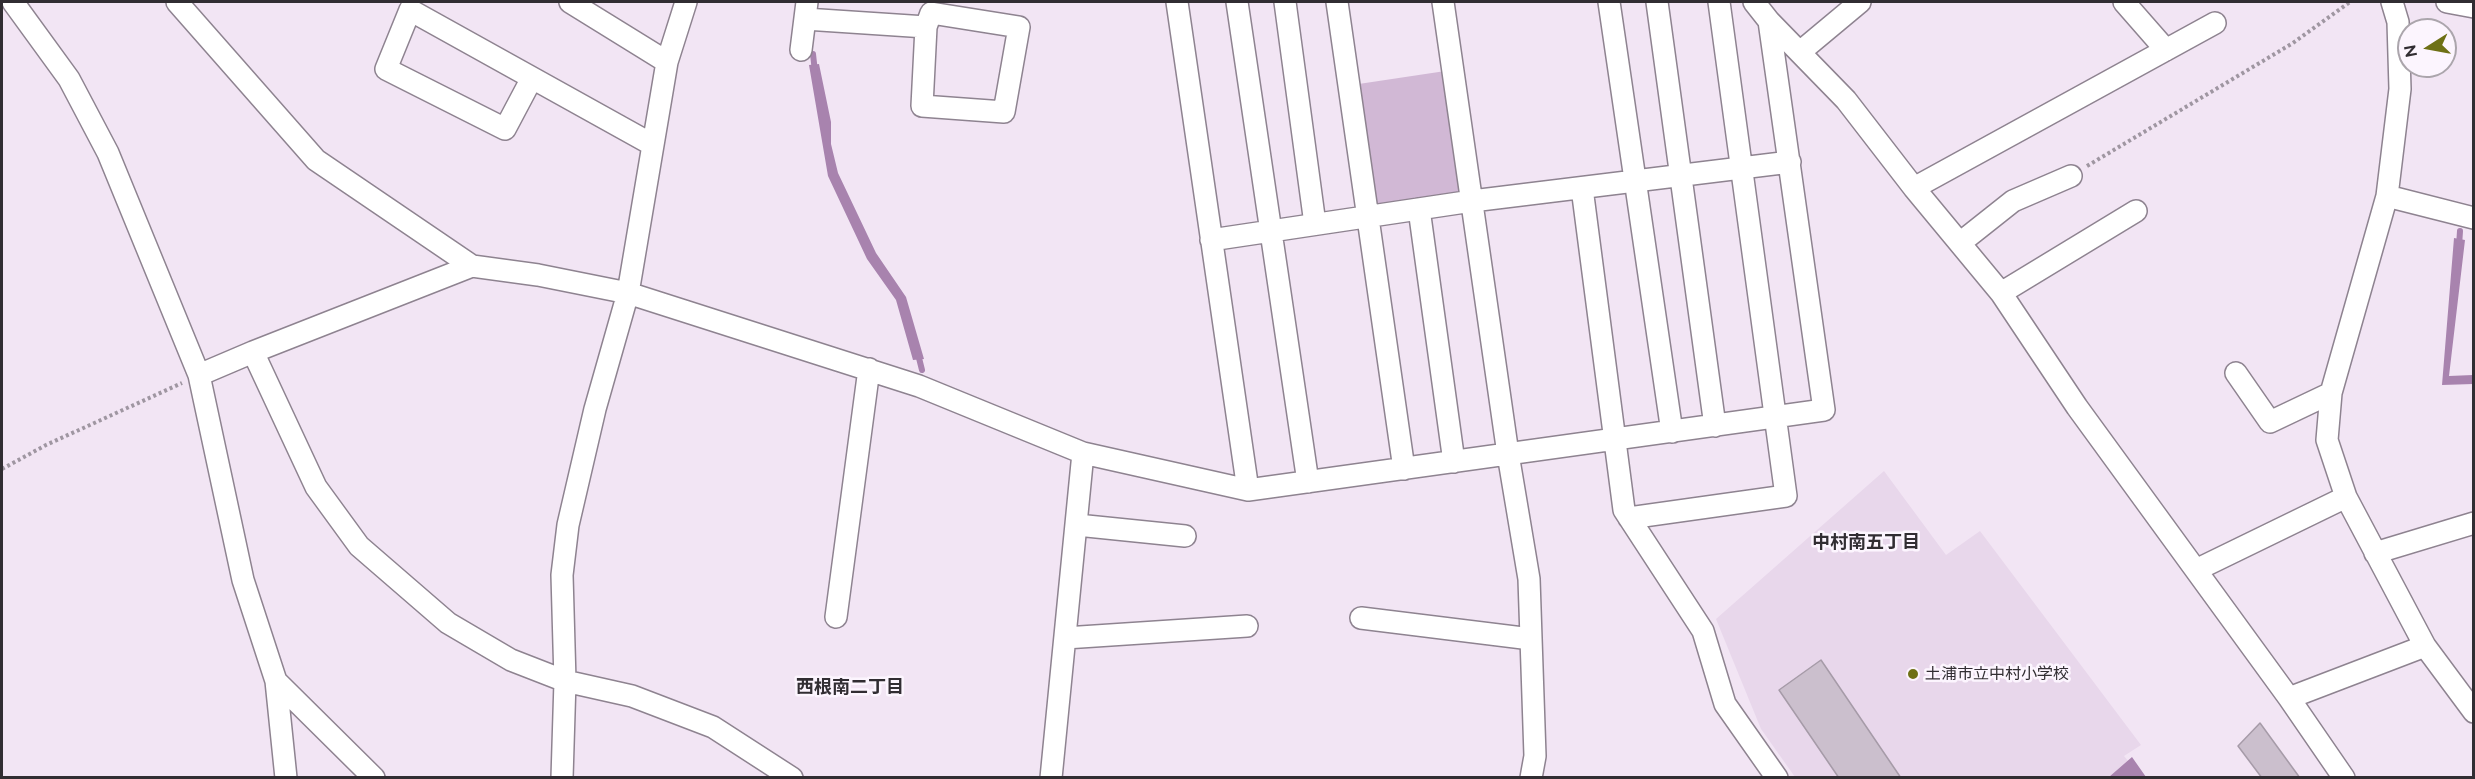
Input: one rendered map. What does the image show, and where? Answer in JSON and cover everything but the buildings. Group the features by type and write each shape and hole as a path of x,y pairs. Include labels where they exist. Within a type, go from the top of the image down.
{"street":[{"path":"13,2 69,79 108,153 199,375 243,580 276,681 286,777"},
{"path":"177,2 316,160 471,266 538,275 628,293 919,386 1083,453 1248,490 1824,410 1769,21"},
{"path":"570,2 667,62"},
{"path":"562,777 565,681 562,575 568,525 595,409 628,293 667,62 686,2"},
{"path":"1177,2 1248,490"},
{"path":"1237,2 1308,482"},
{"path":"1285,2 1315,224"},
{"path":"1337,2 1404,469"},
{"path":"1443,2 1508,454 1529,579 1535,756 1531,777"},
{"path":"1608,2 1672,432"},
{"path":"1657,2 1715,426"},
{"path":"1629,518 1786,496 1719,2"},
{"path":"1754,2 1769,21 1846,100 1914,188 2001,293 2077,407 2344,777"},
{"path":"1800,52 1860,2"},
{"path":"2124,2 2166,50"},
{"path":"2392,2 2398,22 2400,89 2387,196 2331,393 2327,440 2346,497 2425,646 2474,712"},
{"path":"2447,2 2474,7"},
{"path":"532,78 505,129 386,69 410,10 653,145"},
{"path":"801,50 806,10 926,27"},
{"path":"931,13 1019,27 1004,112 922,106 926,27 931,13"},
{"path":"1914,188 2215,23"},
{"path":"1212,240 1472,201 1790,162"},
{"path":"1960,243 2013,201 2071,176"},
{"path":"1582,188 1624,510 1703,630 1725,704 1777,777"},
{"path":"2387,196 2474,218"},
{"path":"1419,209 1454,462"},
{"path":"2001,293 2136,211"},
{"path":"199,375 471,266"},
{"path":"253,352 316,487 359,546 448,623 511,660 565,681 632,696 713,727 792,777"},
{"path":"836,617 869,369"},
{"path":"2236,373 2270,422 2331,393"},
{"path":"1055,777 1065,638 1083,453"},
{"path":"2196,570 2346,497"},
{"path":"2375,553 2474,523"},
{"path":"1077,525 1185,536"},
{"path":"1361,618 1531,639"},
{"path":"1065,638 1247,626"},
{"path":"2289,698 2425,646"},
{"path":"276,681 374,777"}],"path":[{"path":"2071,176 2293,43 2350,2"},
{"path":"2,469 46,445 199,375"}],"shaded area":[{"path":"819,64 831,122 831,144 838,173 876,253 906,297 924,359 913,360 896,300 867,259 828,176 809,65"},
{"path":"1452,70 1471,197 1372,212 1352,85"},
{"path":"2454,238 2465,240 2449,376 2473,375 2473,384 2442,385"},
{"name":"土浦市立中村小学校","path":"1884,471 1946,555 1980,531 2141,745 2124,756 2141,777 1795,777 1761,729 1716,619"},
{"path":"2132,757 2146,777 2109,777"}],"waterway":[{"path":"813,54 815,72"},
{"path":"2459,246 2460,231"},
{"path":"918,354 922,370"}],"place":[{"name":"土浦市立中村小学校","path":"1913,674"}],"district":[{"name":"中村南五丁目","path":"1866,543"},
{"name":"西根南二丁目","path":"850,688"}]}
